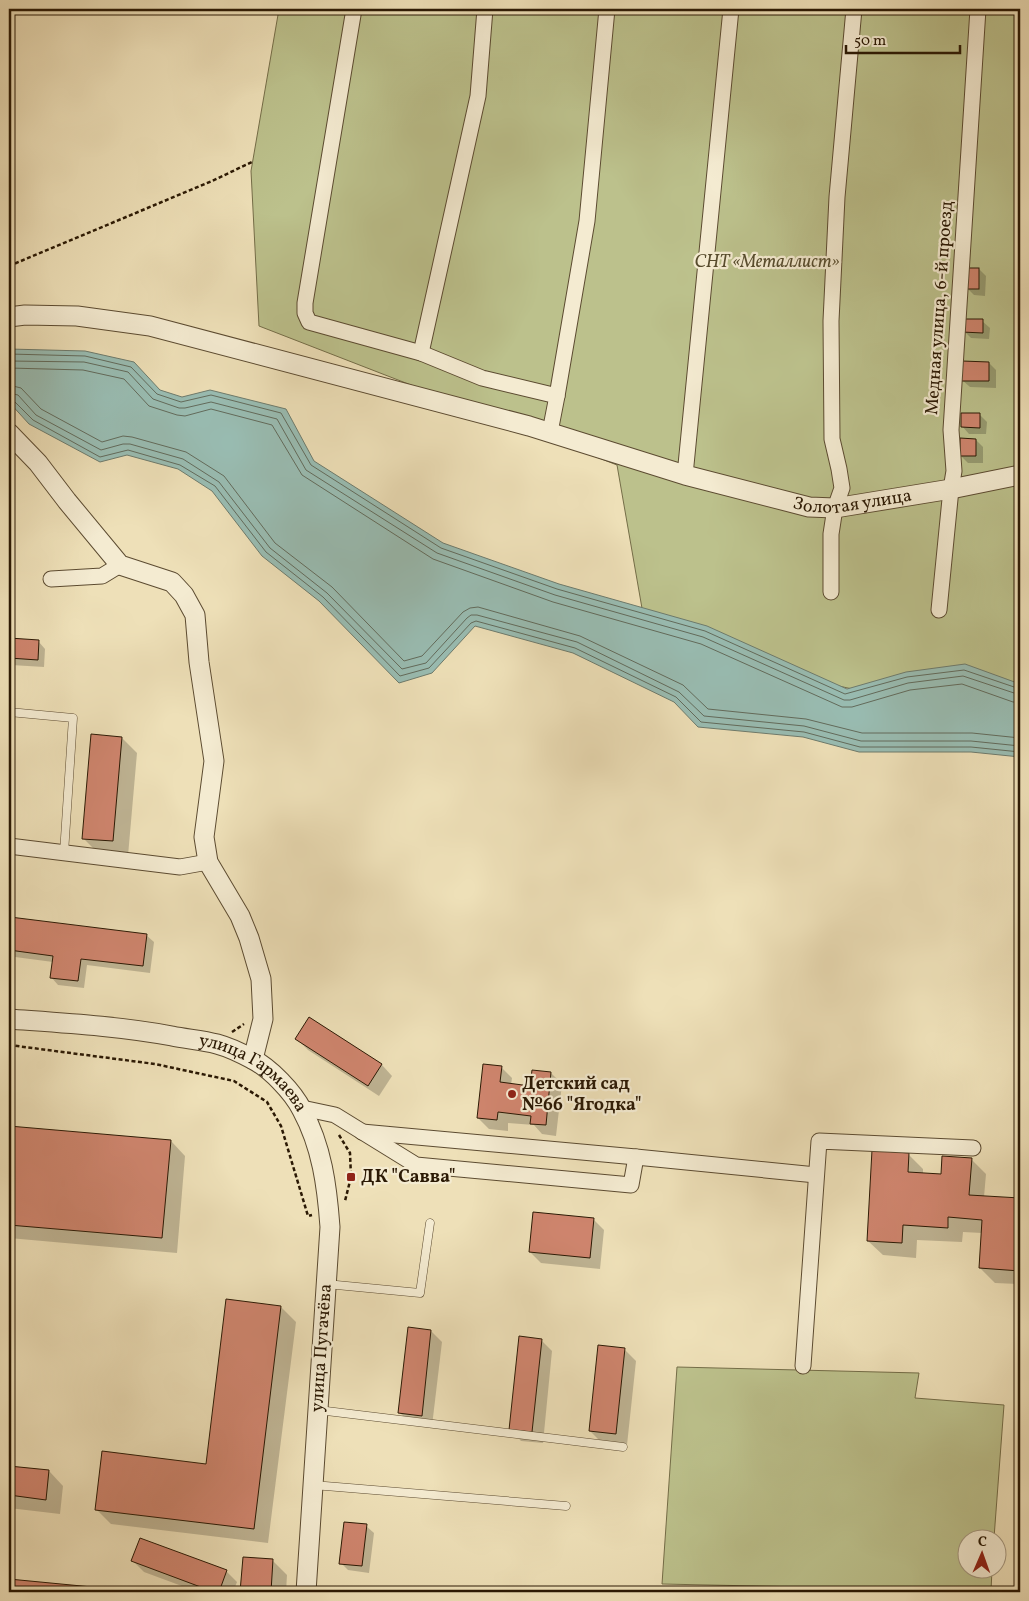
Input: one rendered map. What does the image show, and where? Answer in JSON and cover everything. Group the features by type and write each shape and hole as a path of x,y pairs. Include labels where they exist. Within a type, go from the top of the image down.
{"street":[{"path":"354,9 305,302 305,313 309,322 421,353 482,378 557,396"},
{"path":"421,353 478,96 485,9"},
{"path":"550,432 587,221 607,9"},
{"path":"685,474 731,9"},
{"path":"831,592 831,534 835,508 842,488 832,439 831,321 838,197 854,9"},
{"name":"Медная улица, 6-й проезд","path":"939,610 954,471 951,430 978,9"},
{"name":"Золотая улица","path":"9,317 25,315 78,316 150,326 550,432 685,474 809,507 835,508 951,489 1020,475"},
{"path":"9,433 38,463 120,565 172,582 184,594 195,615 199,662 214,761 204,837 208,862 240,916 261,979 263,1019 254,1060"},
{"path":"51,578 102,576 120,565"},
{"path":"9,846 180,867 208,862"},
{"name":"улица Гармаева","path":"9,1018 130,1029 217,1044 254,1060 276,1078 291,1093 302,1108 335,1115 416,1165 631,1185 636,1157"},
{"name":"улица Пугачёва","path":"302,1108 321,1158 327,1188 330,1227 306,1592"},
{"path":"362,1132 816,1175"},
{"path":"803,1366 819,1141 972,1148"}],"lane":[{"path":"9,712 73,718 64,852"},
{"path":"326,1284 420,1293 430,1222"},
{"path":"318,1410 623,1447"},
{"path":"313,1485 566,1506"}],"path":[{"path":"9,266 212,181 252,162"},
{"path":"228,1035 263,1010"},
{"path":"9,1045 155,1064 234,1081 267,1102 281,1126 308,1216 342,1211 352,1169 350,1153 325,1113"}],"green space":[{"name":"СНТ «Металлист»","path":"279,9 1020,9 1020,697 871,693 797,677 643,614 617,465 259,326 251,171"},
{"path":"677,1367 919,1373 915,1398 1004,1405 995,1528 956,1528 956,1578 992,1578 991,1591 662,1584"}],"water":[{"path":"9,349 85,351 134,362 160,390 182,397 210,390 286,409 314,461 443,543 559,584 707,626 847,689 906,672 965,664 1020,684 1020,757 971,752 859,752 803,737 698,727 674,702 573,653 475,626 432,673 399,683 319,601 262,556 212,491 178,469 127,455 100,462 29,424 9,402"}],"building":[{"path":"966,268 979,268 979,289 966,289"},
{"path":"963,319 983,319 983,333 962,332"},
{"path":"962,361 989,362 989,381 961,381"},
{"path":"961,413 980,413 980,428 961,427"},
{"path":"960,438 976,439 976,456 960,456"},
{"path":"9,638 39,640 38,660 9,658"},
{"path":"91,734 122,737 113,841 82,839"},
{"path":"10,917 147,934 143,966 81,959 78,981 50,978 53,956 9,950"},
{"path":"309,1017 382,1064 368,1086 295,1039"},
{"path":"483,1064 502,1066 500,1082 530,1086 532,1070 551,1072 546,1125 530,1124 531,1116 498,1112 497,1120 477,1118"},
{"path":"9,1126 171,1140 162,1238 9,1225"},
{"path":"872,1150 909,1153 908,1172 941,1174 942,1156 972,1158 969,1195 1020,1198 1020,1271 979,1268 982,1220 948,1217 948,1228 903,1225 902,1243 867,1241"},
{"path":"533,1212 594,1218 590,1258 529,1252"},
{"path":"226,1299 281,1306 254,1529 95,1510 102,1451 206,1464"},
{"path":"408,1327 431,1330 422,1416 398,1413"},
{"path":"519,1336 542,1339 532,1432 509,1430"},
{"path":"598,1345 625,1348 616,1434 589,1431"},
{"path":"9,1466 49,1470 46,1500 9,1495"},
{"path":"344,1522 367,1524 362,1566 339,1564"},
{"path":"140,1538 227,1570 219,1592 214,1592 131,1561"},
{"path":"243,1557 273,1559 271,1592 240,1592"},
{"path":"9,1579 92,1587 91,1592 9,1592"}],"place":[{"name":"Детский сад №66 \"Ягодка\"","path":"512,1094"},
{"name":"ДК \"Савва\"","path":"351,1177"}]}
